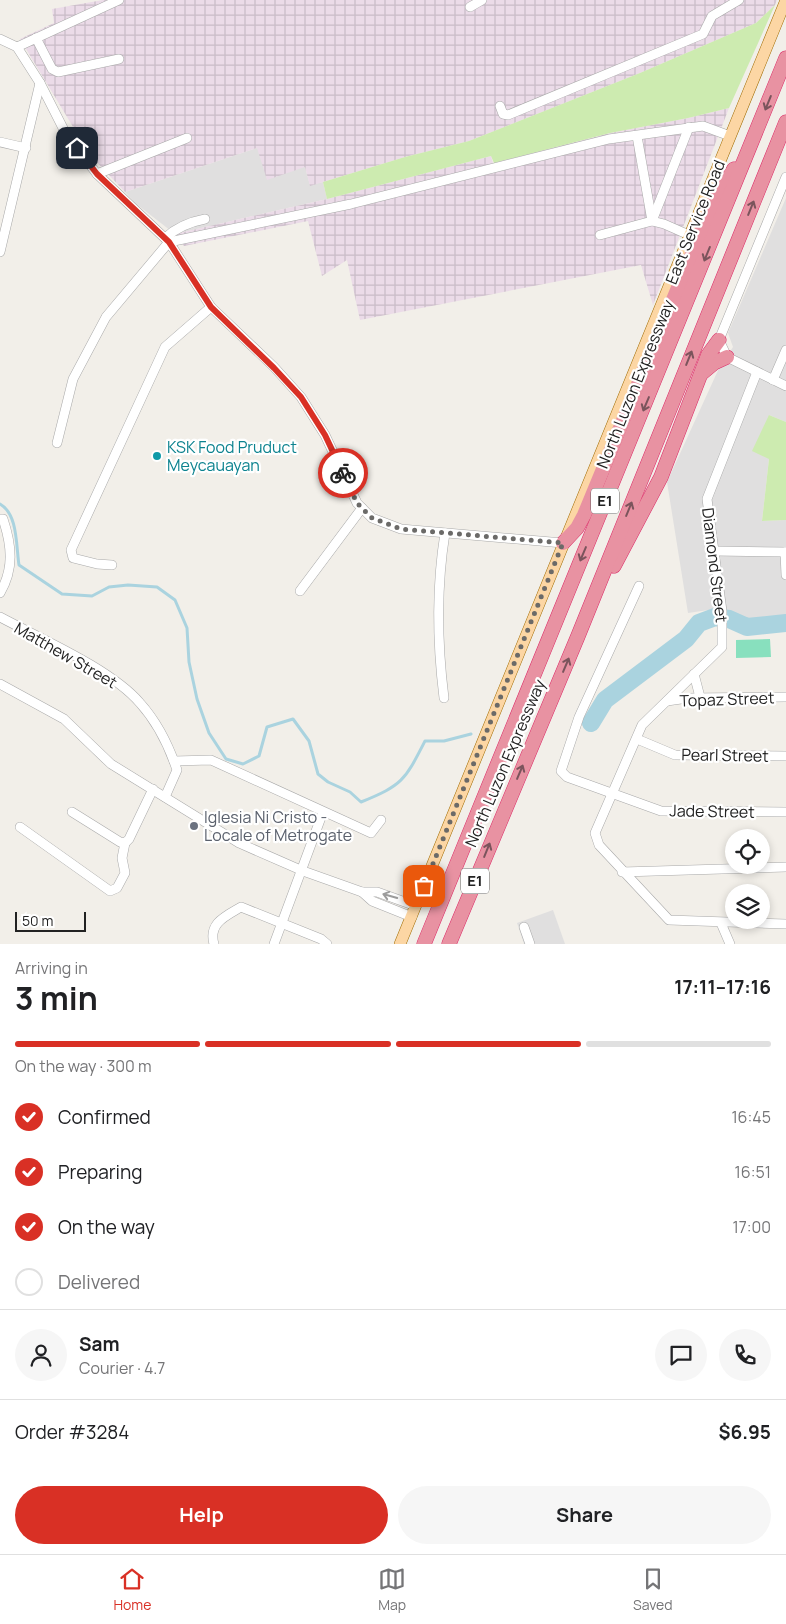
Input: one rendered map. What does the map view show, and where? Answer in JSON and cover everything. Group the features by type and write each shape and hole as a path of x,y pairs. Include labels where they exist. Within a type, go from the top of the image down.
{"highway":[{"name":"North Luzon Expressway","path":"424,944 786,58"},
{"name":"North Luzon Expressway","path":"449,944 578,636 786,122"},
{"path":"563,543 577,528 584,515 713,203 752,141"},
{"path":"578,636 661,477 708,355 719,340"},
{"path":"701,374 714,363 727,357"}],"main road":[{"name":"East Service Road","path":"400,944 786,0"}],"street":[{"path":"17,47 119,0"},
{"path":"470,7 482,0"},
{"path":"500,106 503,114 508,115 703,34 707,30 708,21 712,16 740,0"},
{"path":"36,38 52,69 58,72 120,58"},
{"path":"0,39 17,47 40,83 66,134 97,174 167,240 211,307 301,397 325,435 357,503 372,518 401,529 563,543"},
{"path":"0,252 40,83"},
{"path":"167,240 351,204 600,141 703,126 730,136"},
{"path":"652,222 690,127"},
{"path":"636,136 652,222"},
{"path":"97,174 187,138"},
{"path":"0,142 26,148"},
{"path":"786,177 719,340 727,357 786,386"},
{"path":"57,443 73,379 106,317 173,230 188,222 205,219"},
{"path":"600,235 652,222 664,224 689,235"},
{"path":"112,565 97,564 73,558 71,550 165,347 211,307"},
{"path":"773,380 786,350"},
{"name":"Diamond Street","path":"757,372 707,499 722,611 722,647 642,725 595,833 599,844 622,872 669,920 786,924"},
{"path":"300,591 362,508"},
{"path":"0,518 3,520 10,539 9,577 0,593"},
{"path":"444,698 437,632 438,576 445,533"},
{"path":"715,551 785,552 786,574"},
{"name":"Jade Street","path":"639,586 579,717 561,771 567,776 661,811 786,812"},
{"name":"Matthew Street","path":"0,617 110,677 140,703 169,744 177,770 165,797"},
{"path":"694,674 700,697"},
{"path":"0,684 64,719 111,764 239,843 303,871 362,892 377,892 416,906"},
{"name":"Topaz Street","path":"667,701 700,697 786,697"},
{"name":"Pearl Street","path":"637,738 675,755 786,756"},
{"path":"174,761 211,760 371,832 381,820"},
{"path":"20,826 110,891 117,888 125,873 122,858 125,843 129,839 152,789"},
{"path":"72,812 120,842 125,843"},
{"path":"274,944 303,871 323,812"},
{"path":"622,872 786,867"},
{"path":"362,892 372,901 412,917"},
{"path":"214,944 213,929 219,920 241,907 321,939 327,944"},
{"path":"721,923 730,944"},
{"path":"524,928 530,944"}],"shaded area":[{"path":"103,0 777,0 775,5 756,23 640,73 469,141 405,157 310,186 305,167 267,180 257,148 125,192 90,155 20,39 54,23 52,9"},
{"path":"729,108 653,305 641,265 360,320 347,260 322,276 308,221 184,246 175,234 327,199 491,156 493,163 610,133"},
{"path":"257,148 305,167 310,185 323,182 327,199 175,234 135,203 125,192"},
{"path":"786,198 786,422 769,415 769,459 762,521 786,520 786,615 766,624 750,624 732,614 715,609 688,613 667,482 720,366 733,347 728,333"},
{"path":"553,910 565,944 524,944 517,923"}],"green space":[{"path":"775,5 729,108 610,133 494,163 491,156 327,199 323,182 405,157 469,141 640,73 756,23"},
{"path":"769,415 786,422 786,520 762,521 769,459 752,451"},
{"path":"770,639 771,657 736,658 736,640"}],"waterway":[{"path":"0,504 6,509 13,523 19,565 62,594 92,596 109,587 128,585 157,587 175,600 187,628 189,662 197,699 209,733 226,759 243,764 259,756 267,727 293,719 309,741 318,774 328,782 350,792 361,802 386,791 401,780 412,765 425,741 444,741 471,734"},
{"path":"591,723 605,700 686,639 699,623 715,617 729,619 747,627 786,623"}],"way so far":[{"path":"343,473 357,503 372,518 401,529 563,543 424,886"}],"place":[{"name":"KSK Food Pruduct Meycauayan","path":"157,456"},
{"name":"Iglesia Ni Cristo - Locale of Metrogate","path":"194,826"}],"route":[{"path":"77,148 97,174 169,242 211,307 301,397 325,435 343,473"}]}
